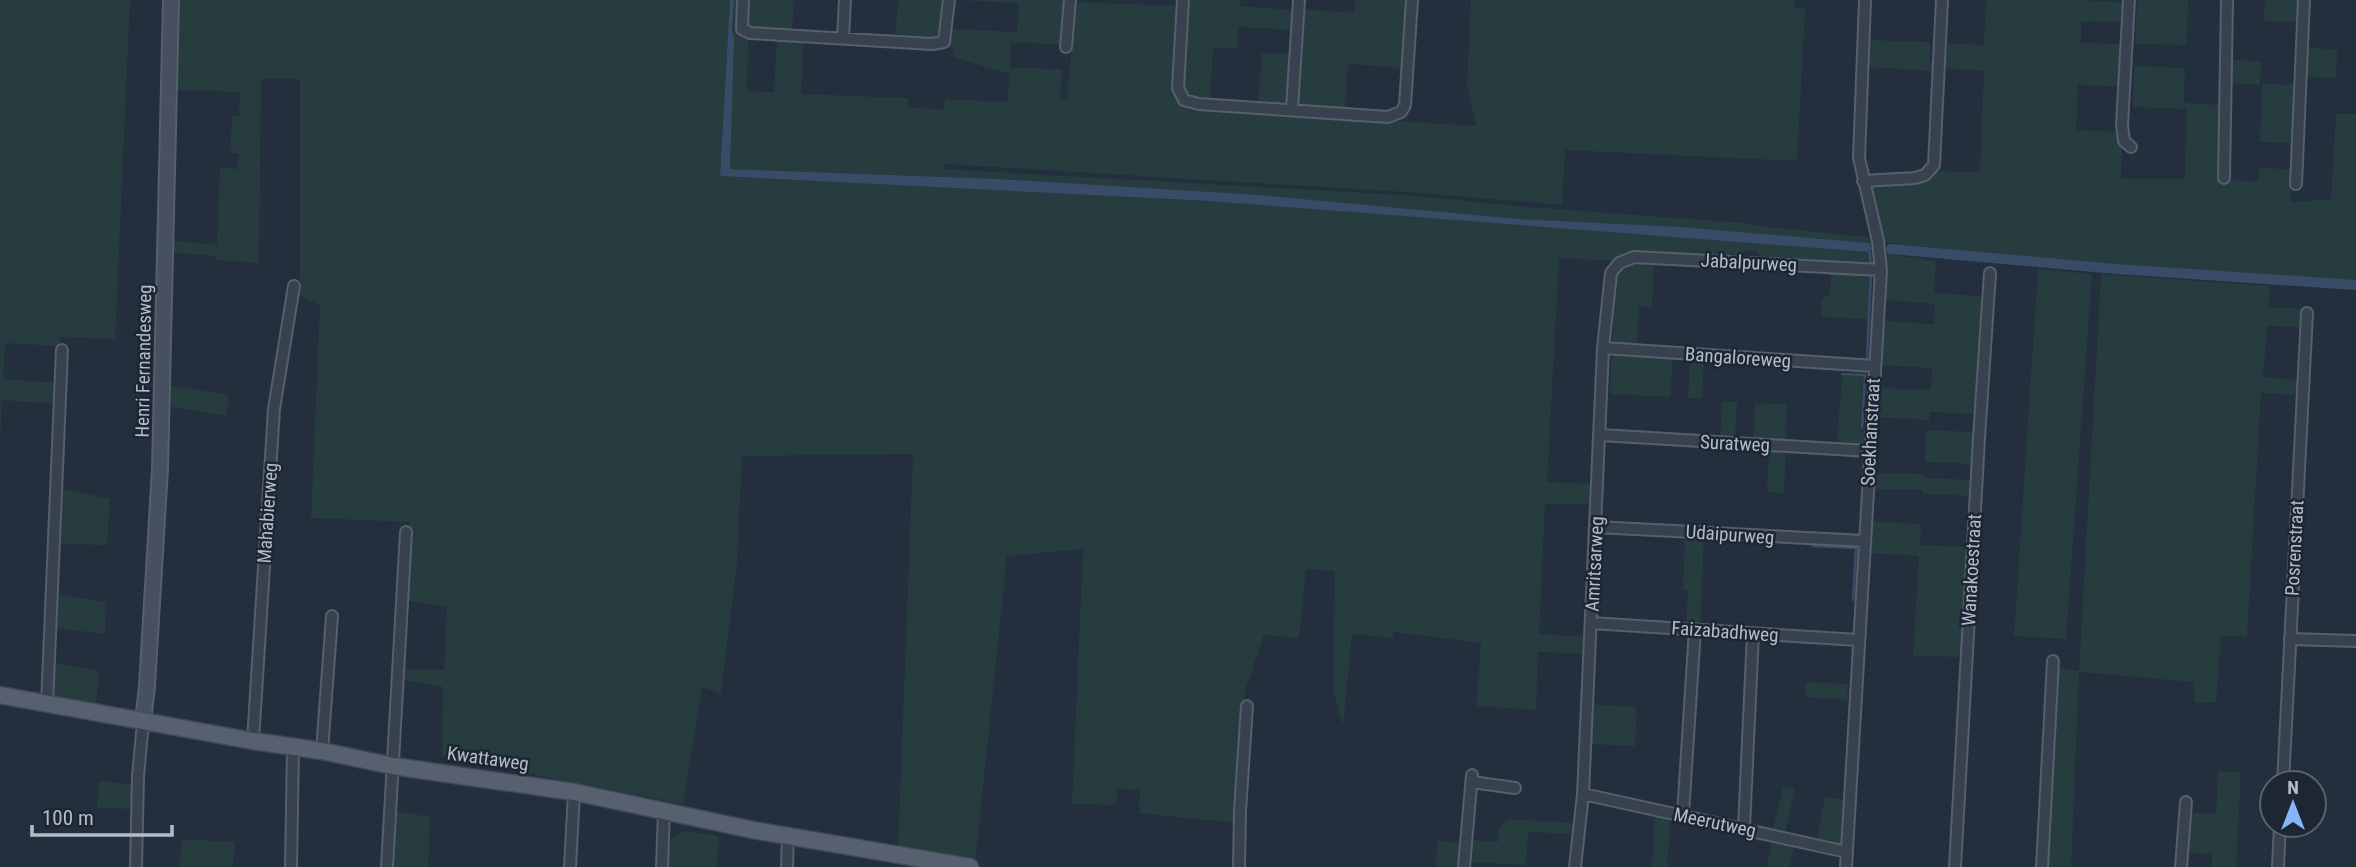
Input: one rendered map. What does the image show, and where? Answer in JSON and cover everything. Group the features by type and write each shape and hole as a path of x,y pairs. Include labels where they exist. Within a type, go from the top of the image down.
{"main road":[{"name":"Kwattaweg","path":"0,695 322,751 393,766 574,792 920,863 970,867"}],"street":[{"name":"Henri Fernandesweg","path":"143,722 148,686 160,469 170,0"},
{"path":"743,0 742,29 750,33 932,44 944,42 949,0"},
{"path":"843,38 845,0"},
{"path":"1066,47 1070,0"},
{"path":"1183,0 1178,88 1184,100 1199,104 1388,117 1401,112 1405,105 1412,0"},
{"path":"1292,109 1299,0"},
{"name":"Soekhanstraat","path":"1846,867 1881,265 1859,158 1865,0"},
{"path":"1863,181 1915,178 1925,175 1934,165 1942,0"},
{"path":"2129,0 2122,125 2124,141 2131,147"},
{"path":"2224,178 2227,0"},
{"path":"2297,184 2304,0"},
{"name":"Jabalpurweg","path":"1619,263 1634,257 1881,265"},
{"name":"Amritsarweg","path":"1575,867 1583,794 1603,348 1611,273 1619,263"},
{"name":"Wanakoestraat","path":"1955,867 1990,273"},
{"name":"Mahabierweg","path":"253,741 274,409 293,286"},
{"name":"Posrenstraat","path":"2284,769 2307,313"},
{"name":"Bangaloreweg","path":"1603,348 1874,366"},
{"path":"47,705 62,350"},
{"name":"Suratweg","path":"1600,435 1869,451"},
{"name":"Udaipurweg","path":"1596,527 1864,541"},
{"path":"387,867 406,532"},
{"path":"322,751 332,616"},
{"name":"Faizabadhweg","path":"1591,623 1858,640"},
{"path":"1683,814 1695,629"},
{"path":"1744,828 1753,633"},
{"path":"2290,639 2356,642"},
{"path":"2042,867 2053,662"},
{"path":"1239,867 1247,706"},
{"path":"136,867 138,776 143,722"},
{"path":"291,867 293,747"},
{"path":"1464,867 1472,779 1515,788"},
{"path":"570,867 574,792"},
{"name":"Meerutweg","path":"1583,794 1847,852"},
{"path":"2181,867 2186,802"},
{"path":"662,867 664,811"},
{"path":"787,867 788,835"},
{"path":"2278,867 2279,839"}],"green space":[{"path":"0,0 130,0 115,339 60,337 59,346 5,343 3,379 57,383 56,404 2,400 0,440"},
{"path":"176,0 730,0 720,176 1209,201 1868,252 1869,243 1681,227 1518,219 1260,195 1000,179 730,169 734,0 739,0 739,33 748,37 747,91 774,92 777,37 804,38 801,94 908,98 908,108 944,109 945,99 1008,102 1009,74 954,57 949,41 950,29 1017,32 1019,3 957,0 1067,0 1064,44 1011,43 1010,68 1062,69 1060,98 1067,99 1076,2 1179,6 1180,102 1476,126 1467,85 1471,0 1795,0 1795,8 1805,9 1797,161 1565,150 1562,205 1422,193 944,164 943,169 1402,195 1745,223 1868,237 1873,239 1876,264 1874,267 1761,258 1756,250 1745,250 1739,258 1559,259 1547,482 1599,484 1598,504 1545,504 1539,634 1589,637 1589,654 1538,652 1536,710 1476,706 1481,643 1393,632 1393,638 1352,634 1343,726 1333,691 1335,571 1306,569 1299,638 1264,635 1245,691 1236,823 1139,813 1140,790 1118,789 1116,805 1072,804 1083,549 1007,556 975,864 898,850 913,454 742,456 737,563 721,693 702,687 683,804 442,756 443,687 400,679 400,669 444,670 447,607 405,600 410,522 311,518 320,306 300,295 300,79 261,79 259,263 217,260 216,256 169,252 169,240 217,245 220,168 237,169 239,154 230,153 232,116 239,116 240,92 172,90"},
{"path":"746,0 794,0 792,31 754,30 747,26"},
{"path":"898,0 944,0 940,36 935,40 895,39"},
{"path":"1187,0 1240,0 1240,6 1295,10 1293,30 1239,27 1237,49 1213,48 1210,102 1187,98 1182,92"},
{"path":"1355,0 1409,0 1404,68 1348,64 1345,110 1302,107 1296,102 1301,9 1354,13"},
{"path":"1986,0 2131,3 2130,22 2081,21 2081,43 2130,44 2128,87 2078,85 2076,130 2122,132 2121,179 2185,179 2186,109 2133,107 2134,66 2185,68 2184,103 2221,105 2219,180 2258,181 2259,168 2291,169 2291,202 2331,199 2336,114 2356,114 2356,281 2036,258 1881,242 1871,191 1873,186 1935,171 1980,172 1984,71 1941,68 1943,43 1984,45"},
{"path":"2137,0 2188,0 2187,45 2135,44"},
{"path":"2265,0 2301,0 2300,22 2264,21"},
{"path":"1867,40 1930,42 1930,62 1936,63 1936,71 1866,67"},
{"path":"2305,48 2337,49 2336,78 2304,77"},
{"path":"1262,53 1293,54 1289,100 1278,106 1258,105"},
{"path":"2229,59 2261,62 2260,85 2229,83"},
{"path":"2262,84 2296,85 2294,143 2260,142"},
{"path":"1883,253 1936,261 1934,293 1982,296 1977,414 1930,412 1929,420 1876,417 1878,388 1931,390 1932,368 1878,365 1880,321 1934,324 1935,304 1882,300"},
{"path":"1630,260 1654,260 1652,307 1639,307 1637,351 1612,348 1615,277 1620,266"},
{"path":"2038,269 2092,274 2066,639 2014,636"},
{"path":"2101,274 2270,286 2268,307 2302,309 2301,327 2267,326 2263,377 2301,380 2300,395 2261,393 2247,637 2221,636 2216,702 2195,703 2193,682 2079,672 2071,867 2047,867 2057,668 2079,671"},
{"path":"1831,276 1870,276 1868,319 1821,317 1822,299 1830,294"},
{"path":"1616,356 1672,359 1671,397 1610,394 1611,360"},
{"path":"1690,360 1704,360 1702,398 1688,398"},
{"path":"1842,375 1863,376 1860,431 1866,432 1865,446 1837,446"},
{"path":"166,385 228,395 227,416 166,406"},
{"path":"1722,402 1737,402 1735,439 1720,439"},
{"path":"1755,403 1787,404 1785,442 1753,441"},
{"path":"1926,430 1975,432 1974,464 1925,462"},
{"path":"1769,449 1786,450 1784,493 1767,492"},
{"path":"1871,473 1923,474 1924,478 1973,480 1972,496 1923,494 1922,490 1871,489"},
{"path":"60,488 110,499 107,545 58,544"},
{"path":"1868,521 1921,524 1920,545 1970,547 1964,657 1913,656 1919,556 1867,553"},
{"path":"1685,536 1704,537 1700,627 1686,626 1688,590 1683,589"},
{"path":"58,595 106,602 105,634 56,628"},
{"path":"55,663 99,671 96,704 53,696"},
{"path":"1806,682 1848,684 1847,700 1805,697"},
{"path":"1591,704 1637,707 1635,746 1589,744"},
{"path":"2218,771 2241,772 2236,867 2212,867 2212,854 2185,852 2187,812 2216,814"},
{"path":"99,781 135,785 135,809 97,808"},
{"path":"1783,786 1795,789 1785,833 1773,830"},
{"path":"1825,796 1846,801 1842,844 1839,845 1817,840"},
{"path":"394,811 430,817 428,867 391,867"},
{"path":"1655,813 1671,816 1667,867 1652,867"},
{"path":"1507,819 1577,823 1576,834 1528,832 1526,865 1471,862 1473,840 1498,842 1499,829"},
{"path":"688,831 719,836 718,867 666,867 672,839"},
{"path":"1773,837 1795,842 1790,867 1767,867"},
{"path":"181,839 235,842 233,867 180,867"},
{"path":"1437,841 1467,843 1466,867 1436,866"}],"water":[{"path":"730,0 734,0 734,36 730,169 999,179 1260,195 1518,219 1681,227 1869,243 1872,249 1868,252 1209,201 720,176"}],"waterway":[{"path":"1869,248 1871,265"},
{"path":"1891,249 2117,269 2356,285"},
{"path":"1831,274 1871,275 1867,358"},
{"path":"1842,374 1865,375 1862,428"},
{"path":"1813,546 1856,548 1853,600"}]}
